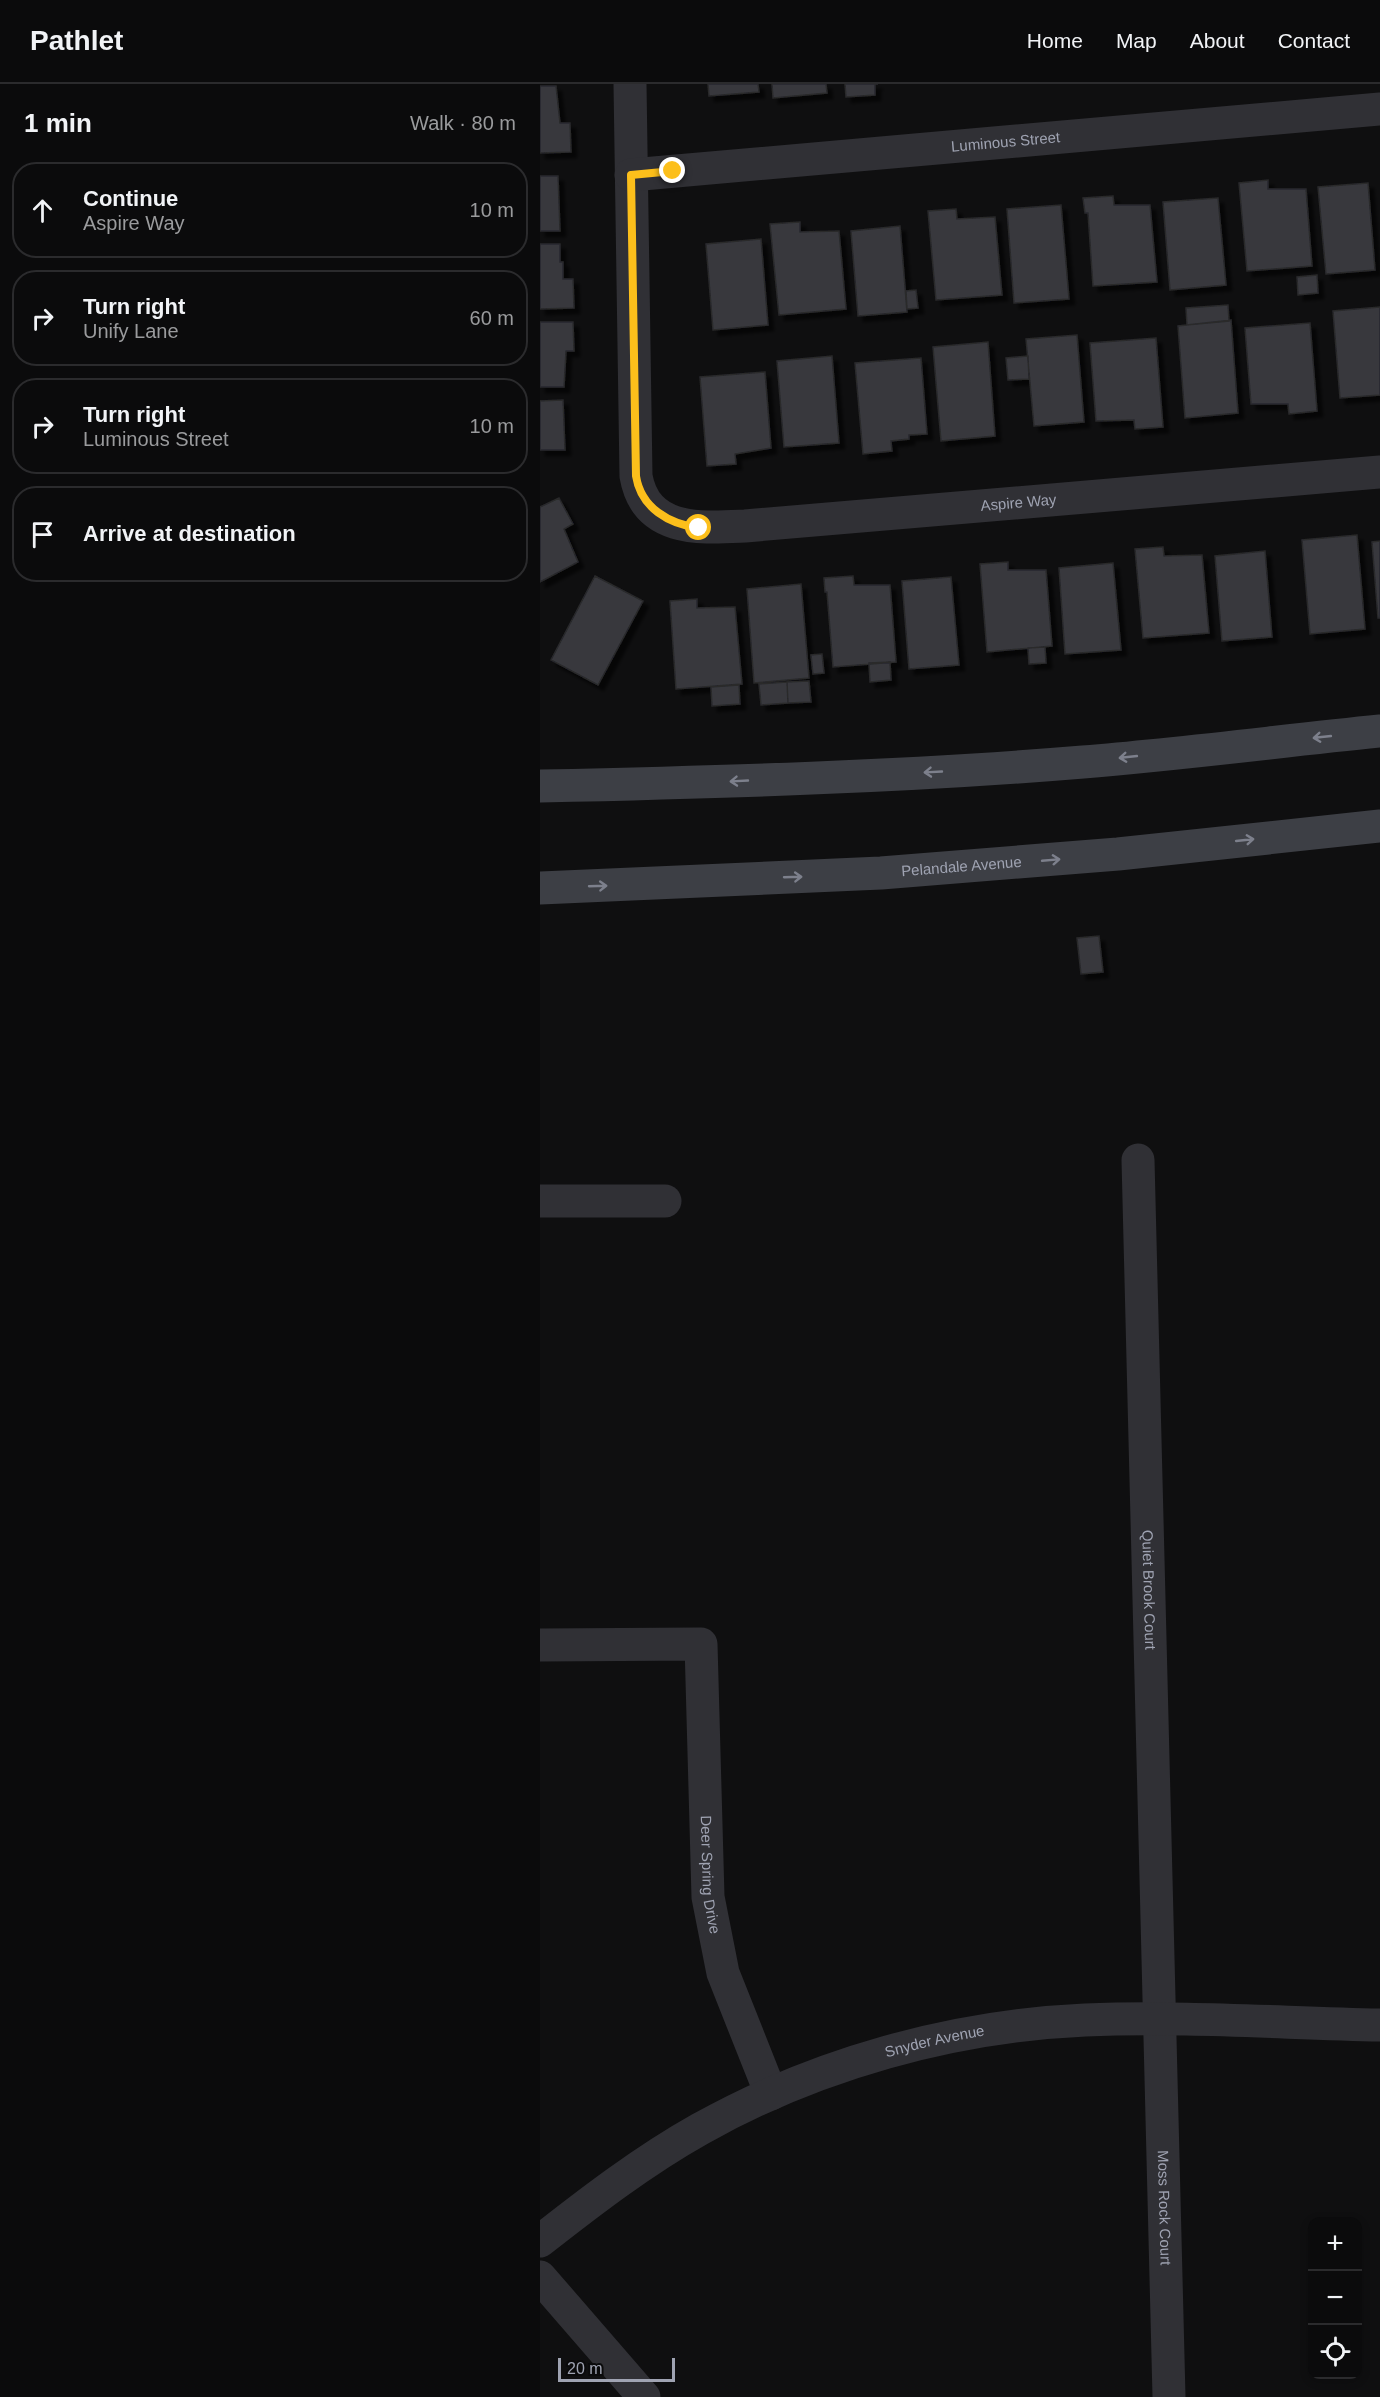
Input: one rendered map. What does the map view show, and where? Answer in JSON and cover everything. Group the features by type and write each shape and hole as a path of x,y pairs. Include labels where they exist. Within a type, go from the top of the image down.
{"main road":[{"path":"540,786 719,782 970,770 1085,762 1380,731"},
{"name":"Pelandale Avenue","path":"540,888 881,873 1118,854 1380,826"}],"street":[{"path":"630,84 631,175"},
{"name":"Luminous Street","path":"631,175 1380,109"},
{"name":"Aspire Way","path":"631,175 636,476 645,498 661,515 683,526 699,528 745,526 1380,471"},
{"name":"Quiet Brook Court","path":"1138,1160 1160,2020"},
{"path":"540,1201 665,1201"},
{"name":"Deer Spring Drive","path":"540,1645 701,1644 708,1897 723,1973 771,2094"},
{"name":"Snyder Avenue","path":"540,2241 621,2178 700,2128 813,2077 902,2048 992,2029 1084,2020 1380,2025"},
{"name":"Moss Rock Court","path":"1160,2020 1169,2397"},
{"path":"540,2277 644,2397"}],"building":[{"path":"708,84 758,84 759,92 709,96"},
{"path":"772,84 826,84 827,93 773,98"},
{"path":"845,84 875,84 875,95 846,97"},
{"path":"540,86 556,86 560,123 570,123 571,152 540,153"},
{"path":"540,176 558,176 560,231 540,231"},
{"path":"1268,180 1268,189 1306,189 1312,266 1247,271 1239,183"},
{"path":"1368,183 1375,270 1326,274 1318,187"},
{"path":"1113,196 1114,205 1150,205 1157,282 1093,286 1088,213 1085,213 1083,198"},
{"path":"1218,198 1226,285 1170,290 1163,202"},
{"path":"1061,205 1069,299 1014,303 1007,209"},
{"path":"956,209 957,219 995,217 1002,295 936,300 928,211"},
{"path":"800,222 800,232 839,231 846,309 779,315 770,224"},
{"path":"900,226 907,312 858,316 851,231"},
{"path":"761,239 768,325 713,330 706,244"},
{"path":"540,244 560,244 563,279 573,279 574,308 540,309"},
{"path":"1317,275 1318,293 1298,295 1297,277"},
{"path":"916,290 918,308 907,309 906,291"},
{"path":"1228,305 1229,321 1187,325 1186,308"},
{"path":"1380,307 1380,395 1340,398 1333,311"},
{"path":"1231,320 1238,413 1185,418 1178,326"},
{"path":"540,322 573,322 574,351 566,351 564,387 540,387"},
{"path":"1310,323 1317,411 1289,414 1288,404 1251,404 1245,328"},
{"path":"1077,335 1084,422 1034,426 1026,339"},
{"path":"1156,338 1163,427 1135,429 1134,420 1096,421 1090,343"},
{"path":"988,342 995,436 941,441 933,347"},
{"path":"832,356 839,443 784,447 777,361"},
{"path":"1028,356 1029,379 1008,380 1006,358"},
{"path":"921,358 927,434 909,435 909,439 891,441 892,451 863,454 855,363"},
{"path":"765,372 771,448 735,454 736,464 707,466 700,377"},
{"path":"563,400 565,450 540,450 540,401"},
{"path":"559,498 573,524 564,529 578,562 540,582 540,507"},
{"path":"1357,535 1365,629 1310,634 1302,540"},
{"path":"1380,541 1380,618 1378,618 1372,542"},
{"path":"1163,547 1164,556 1202,555 1209,633 1143,638 1135,549"},
{"path":"1265,551 1272,637 1222,641 1215,556"},
{"path":"1008,562 1008,570 1046,570 1052,646 987,652 980,564"},
{"path":"1113,563 1121,650 1065,654 1059,568"},
{"path":"595,576 643,601 598,685 551,660"},
{"path":"853,576 854,585 890,585 896,662 833,667 824,578"},
{"path":"951,577 959,665 909,669 902,581"},
{"path":"801,584 809,678 754,683 747,589"},
{"path":"697,599 697,608 735,607 742,684 676,689 670,601"},
{"path":"1045,647 1046,663 1029,664 1028,648"},
{"path":"822,654 824,673 813,674 811,655"},
{"path":"890,662 891,680 870,682 869,663"},
{"path":"809,681 811,702 788,703 787,682"},
{"path":"787,682 788,703 761,705 759,684"},
{"path":"739,685 740,704 712,706 711,687"},
{"path":"1099,936 1103,972 1081,974 1077,938"}],"route":[{"path":"673,171 631,175 636,476 651,507 670,522 699,528"}]}
